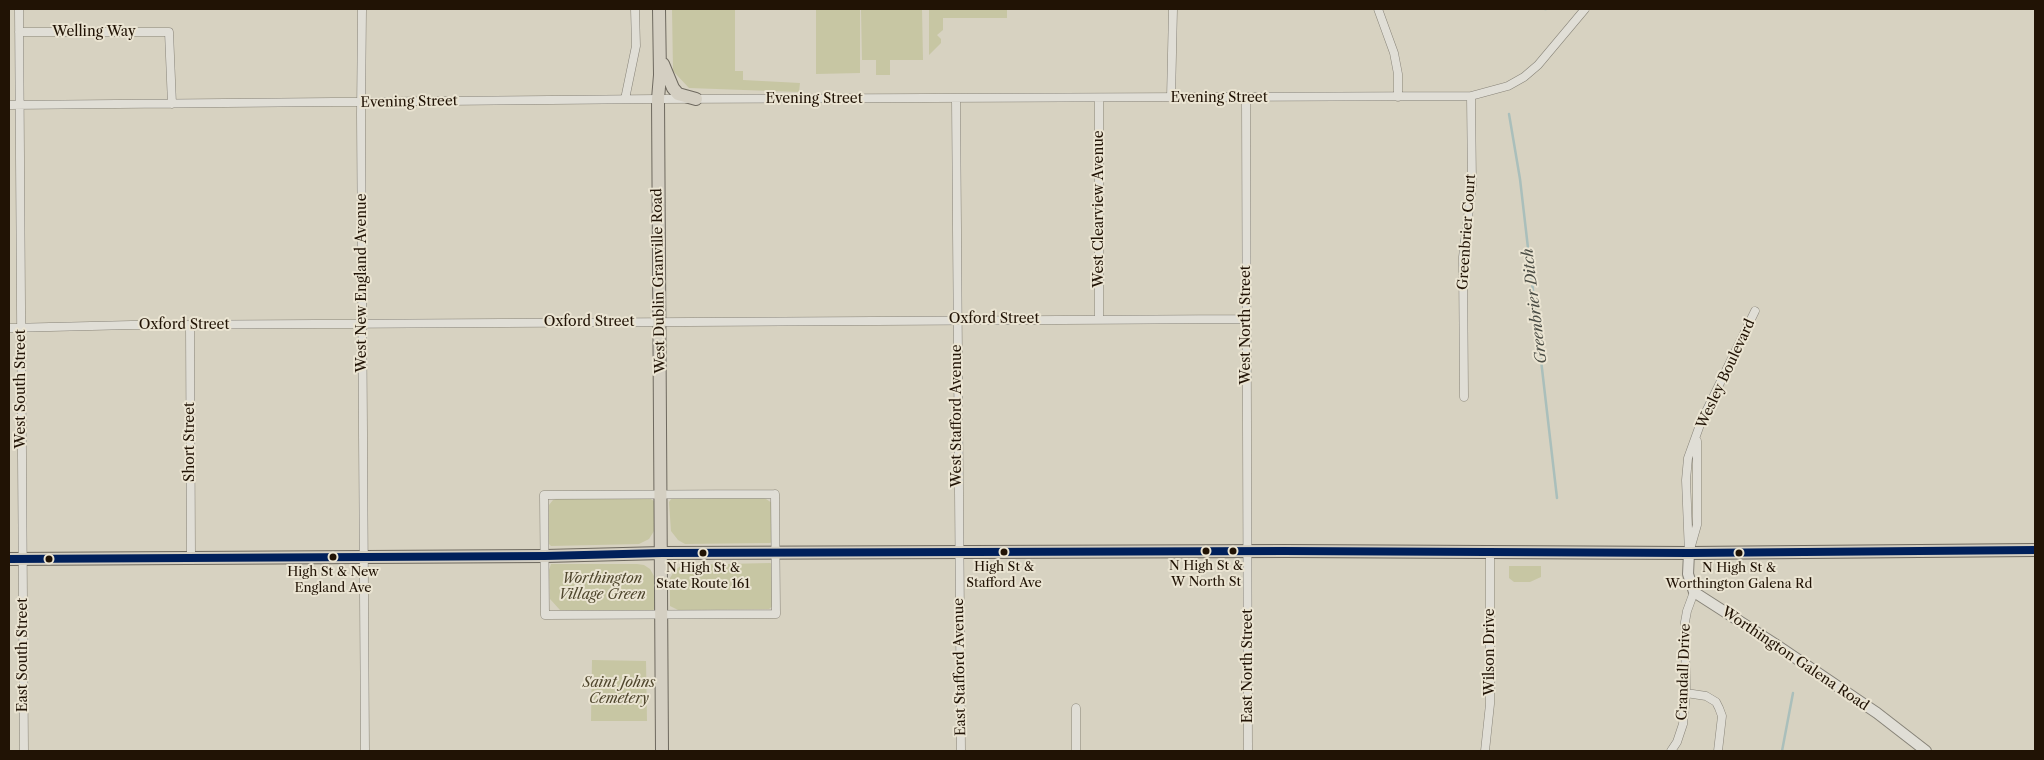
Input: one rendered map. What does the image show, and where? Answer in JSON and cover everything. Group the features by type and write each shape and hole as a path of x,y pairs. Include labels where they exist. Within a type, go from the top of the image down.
{"main road":[{"name":"West Dublin Granville Road","path":"659,9 662,751"},
{"path":"660,54 672,88 678,94 696,99"},
{"path":"9,559 545,556 662,553 1247,551 1689,553 2035,550"}],"street":[{"name":"West South Street","path":"19,9 23,559"},
{"name":"West New England Avenue","path":"362,9 360,102 365,751"},
{"path":"625,99 636,46 635,9"},
{"path":"1172,98 1173,9"},
{"path":"1378,9 1394,53 1398,74 1398,97"},
{"name":"Evening Street","path":"9,105 625,99 1099,99 1471,96 1508,86 1524,77 1538,65 1585,9"},
{"name":"Welling Way","path":"19,32 169,32 172,104"},
{"name":"Greenbrier Court","path":"1464,397 1463,257 1472,185 1471,96"},
{"name":"West North Street","path":"1246,98 1247,551"},
{"name":"West Stafford Avenue","path":"956,99 960,553"},
{"name":"West Clearview Avenue","path":"1099,99 1099,318"},
{"name":"Wesley Boulevard","path":"1689,553 1686,480 1688,458 1701,422 1755,312"},
{"name":"Oxford Street","path":"9,328 1099,318 1246,319"},
{"name":"Short Street","path":"190,325 191,558"},
{"path":"775,494 776,553 776,614 545,615 544,495 775,494"},
{"name":"East North Street","path":"1247,551 1248,751"},
{"name":"Wilson Drive","path":"1485,751 1490,704 1490,552"},
{"name":"East Stafford Avenue","path":"960,553 962,751"},
{"path":"1689,553 1688,574 1694,592"},
{"name":"East South Street","path":"23,559 24,751"},
{"name":"Crandall Drive","path":"1671,751 1677,742 1683,724 1686,693 1685,622 1694,592"},
{"name":"Worthington Galena Road","path":"1694,592 1877,713 1926,751"},
{"path":"1686,693 1706,696 1716,702 1722,716 1718,751"},
{"path":"1076,708 1076,751"}],"green space":[{"path":"672,9 735,9 735,71 743,71 743,80 800,83 799,92 689,88 673,71"},
{"path":"816,9 860,9 860,73 816,74"},
{"path":"861,9 922,9 923,60 890,60 890,75 876,75 876,60 862,60"},
{"path":"929,9 1027,9 1007,10 1007,18 943,18 943,30 937,35 941,39 941,43 929,55"},
{"path":"763,497 772,503 772,542 770,543 685,544 678,540 671,531 669,502 672,498"},
{"name":"Worthington Village Green","path":"559,498 651,499 655,502 654,531 649,539 639,544 551,546 549,544 549,505 553,500"},
{"name":"Worthington Village Green","path":"551,564 644,565 650,569 655,578 655,609 651,611 560,610 550,599 549,570"},
{"name":"Worthington Village Green","path":"773,564 773,606 769,609 678,610 670,606 670,578 675,570 682,565"},
{"path":"1509,566 1541,566 1541,577 1530,582 1514,582 1509,578"},
{"name":"Saint Johns Cemetery","path":"592,660 646,661 647,721 591,721"}],"waterway":[{"name":"Greenbrier Ditch","path":"1509,114 1520,179 1557,498"},
{"name":"Greenbrier Ditch","path":"1782,751 1793,693"}],"transit line":[{"path":"9,559 545,556 662,553 1284,551 1689,553 2035,550"}],"place":[{"name":"N High St & W North St","path":"1206,551"},
{"name":"High St & Stafford Ave","path":"1004,552"},
{"name":"N High St & State Route 161","path":"703,553"},
{"name":"N High St & Worthington Galena Rd","path":"1739,553"},
{"name":"High St & New England Ave","path":"333,557"}]}
